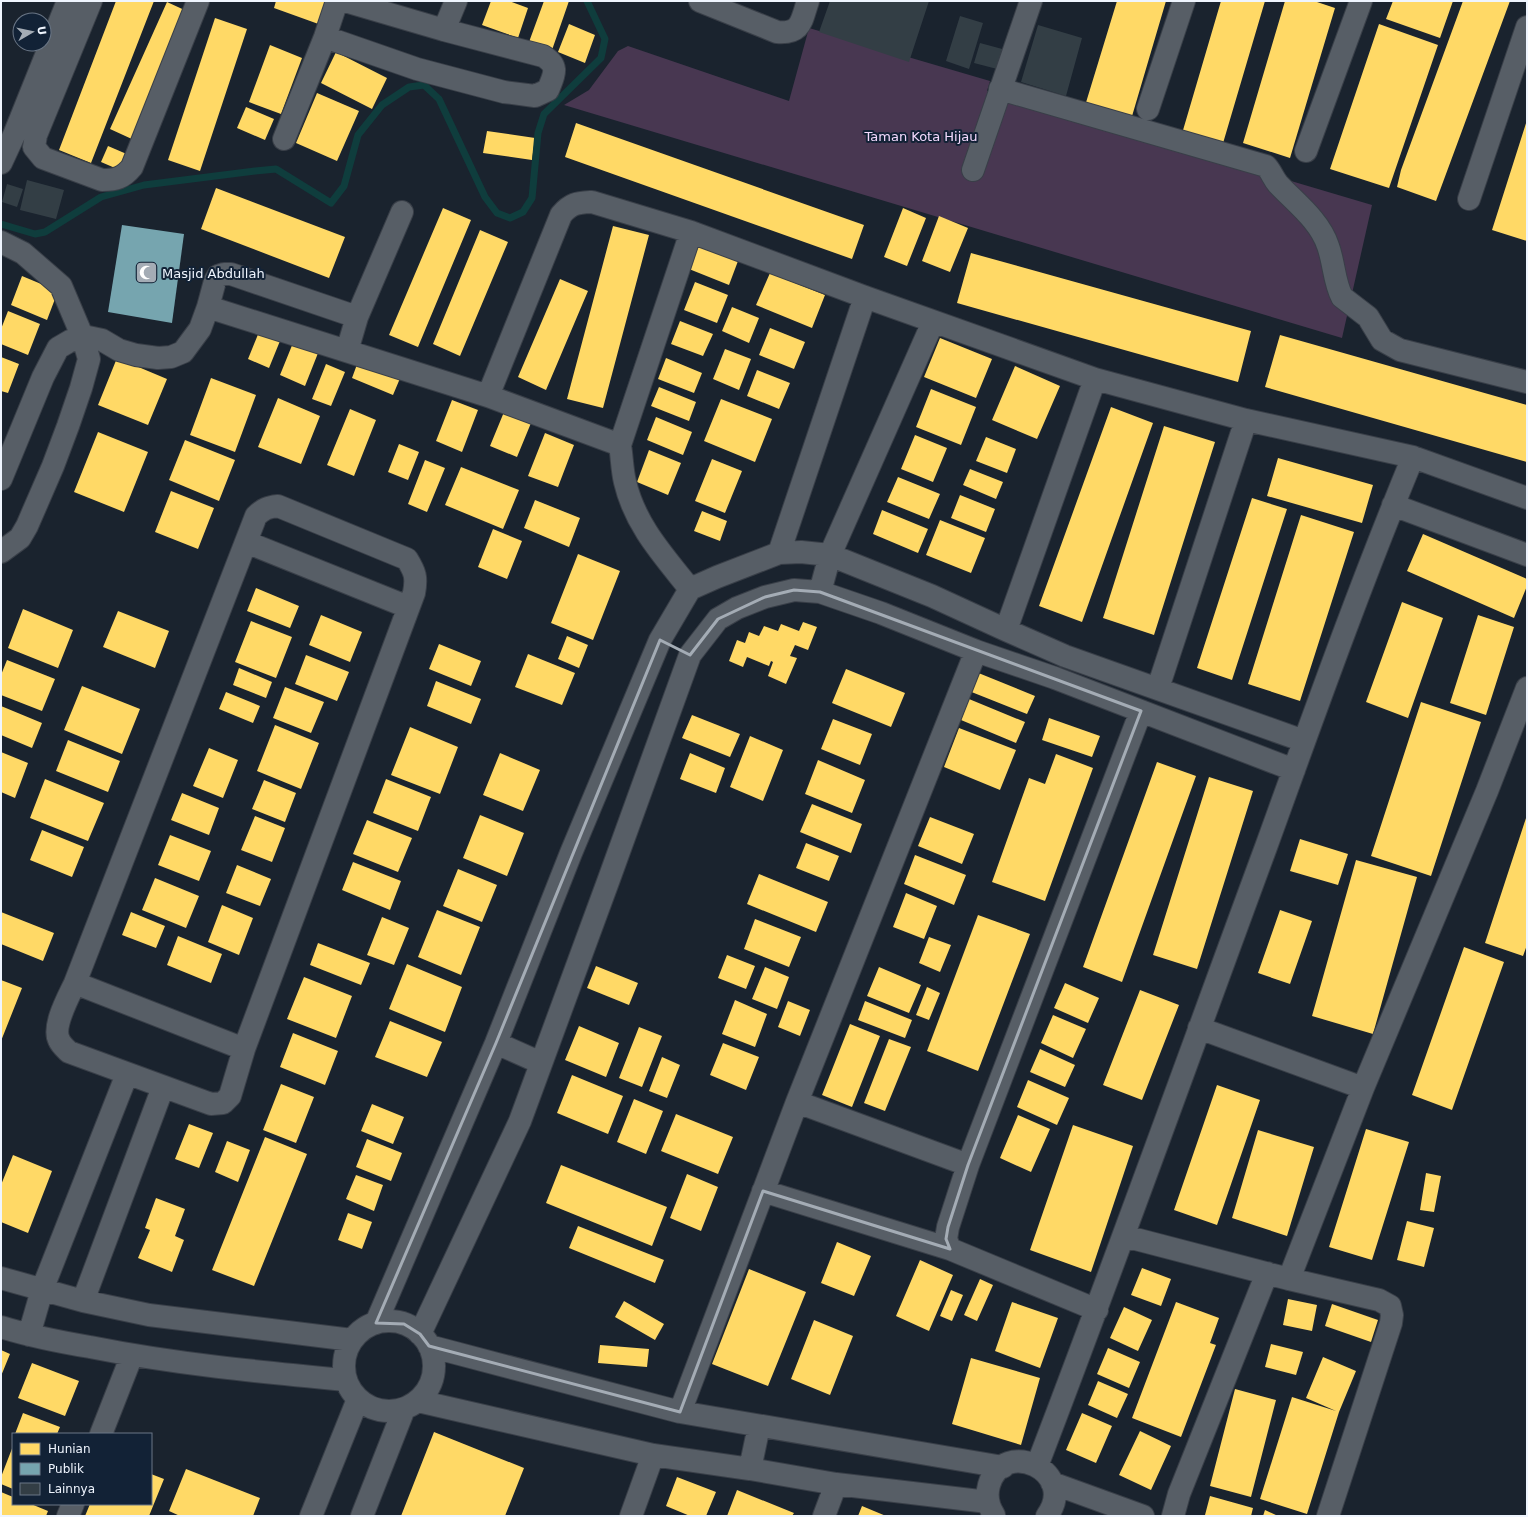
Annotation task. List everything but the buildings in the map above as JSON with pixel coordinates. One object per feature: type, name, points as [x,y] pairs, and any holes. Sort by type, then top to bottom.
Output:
[{"type":"street","points":[[1,163],[68,1]]},
{"type":"street","points":[[91,1],[36,135],[34,147],[43,158],[102,180],[112,180],[121,178],[127,174],[132,167],[198,1]]},
{"type":"street","points":[[284,139],[325,37],[337,1]]},
{"type":"street","points":[[325,37],[417,69],[504,92],[535,96],[548,90],[555,70],[553,64],[543,56],[444,30],[345,1]]},
{"type":"street","points":[[444,30],[456,1]]},
{"type":"street","points":[[700,1],[777,32],[786,33],[794,31],[800,26],[808,1]]},
{"type":"street","points":[[973,170],[1031,1]]},
{"type":"street","points":[[1148,109],[1184,1]]},
{"type":"street","points":[[1306,151],[1361,1]]},
{"type":"street","points":[[1469,199],[1527,27]]},
{"type":"street","points":[[999,93],[1266,166],[1279,184],[1324,233],[1334,262],[1339,292],[1342,297],[1368,317],[1382,340],[1400,350],[1527,382]]},
{"type":"street","points":[[488,396],[561,216],[568,207],[579,203],[592,202],[691,232],[865,298],[1095,379],[1246,420],[1413,457],[1527,498]]},
{"type":"street","points":[[347,351],[357,317],[402,212]]},
{"type":"street","points":[[690,590],[646,532],[634,509],[625,482],[620,445],[691,232]]},
{"type":"street","points":[[1,242],[23,253],[61,286],[83,338],[89,359],[79,394],[53,466],[27,526],[20,538],[1,552]]},
{"type":"street","points":[[1,479],[43,377],[58,348],[70,341],[88,337],[102,340],[119,350],[136,355],[158,358],[171,357],[183,352],[200,329],[215,281],[218,276],[224,274],[230,274],[357,317]]},
{"type":"street","points":[[779,552],[865,298]]},
{"type":"street","points":[[208,307],[488,396],[620,445]]},
{"type":"street","points":[[820,592],[830,555],[933,322]]},
{"type":"street","points":[[1006,630],[1095,379]]},
{"type":"street","points":[[1158,688],[1246,420]]},
{"type":"street","points":[[1038,1466],[1097,1310],[1304,741],[1393,505],[1413,457]]},
{"type":"street","points":[[1393,505],[1527,555]]},
{"type":"street","points":[[278,506],[406,559],[414,570],[416,581],[414,593],[244,1049],[230,1096],[223,1103],[211,1104],[162,1088],[69,1052],[58,1039],[57,1029],[59,1020],[75,983],[246,542],[256,516],[262,510],[278,506]]},
{"type":"street","points":[[246,542],[408,607]]},
{"type":"street","points":[[376,1323],[496,1043],[571,853],[660,640],[690,590],[717,577],[779,552],[801,552],[830,555],[932,596],[1065,656],[1304,741]]},
{"type":"street","points":[[424,1340],[520,1121],[690,655],[718,619],[737,608],[765,597],[794,590],[820,592],[882,613],[976,651],[1141,710],[1294,770]]},
{"type":"street","points":[[660,640],[690,655]]},
{"type":"street","points":[[680,1412],[797,1102],[976,651]]},
{"type":"street","points":[[1055,678],[1065,656]]},
{"type":"street","points":[[1289,1279],[1363,1088],[1487,791],[1527,688]]},
{"type":"street","points":[[950,1249],[946,1239],[948,1227],[968,1165],[1141,710]]},
{"type":"street","points":[[75,983],[244,1049]]},
{"type":"street","points":[[1199,1028],[1363,1088]]},
{"type":"street","points":[[496,1043],[541,1063]]},
{"type":"street","points":[[29,1336],[42,1290],[127,1074]]},
{"type":"street","points":[[83,1301],[162,1088]]},
{"type":"street","points":[[797,1102],[968,1165]]},
{"type":"street","points":[[763,1191],[950,1249],[1097,1310]]},
{"type":"street","points":[[1124,1236],[1387,1303],[1391,1311],[1391,1323],[1328,1516]]},
{"type":"street","points":[[1173,1516],[1179,1494],[1267,1273]]},
{"type":"street","points":[[1,1278],[83,1301],[150,1315],[352,1340]]},
{"type":"street","points":[[362,1516],[411,1405],[424,1394],[432,1379],[434,1363],[424,1340],[412,1328],[394,1322],[376,1323],[360,1332],[352,1340],[344,1362],[346,1380],[351,1390],[358,1399],[367,1406],[376,1410],[387,1411],[411,1405],[653,1455],[750,1469],[992,1509],[988,1491],[991,1480],[1003,1467],[1014,1462],[1020,1462],[1038,1466],[1046,1473],[1052,1483],[1054,1498],[1052,1508],[1047,1516]]},
{"type":"street","points":[[1,1327],[29,1336],[132,1356],[213,1367],[346,1380]]},
{"type":"street","points":[[424,1340],[680,1412],[1003,1467]]},
{"type":"street","points":[[101,1433],[132,1356]]},
{"type":"street","points":[[311,1516],[358,1399]]},
{"type":"street","points":[[750,1469],[759,1426]]},
{"type":"street","points":[[631,1516],[653,1455]]},
{"type":"street","points":[[1052,1483],[1143,1516]]},
{"type":"street","points":[[824,1516],[836,1484]]},
{"type":"street","points":[[68,1516],[73,1505]]},
{"type":"highlighted area","points":[[794,590],[820,592],[1141,711],[968,1165],[948,1227],[946,1239],[950,1249],[763,1191],[680,1412],[429,1346],[420,1334],[404,1324],[376,1323],[496,1043],[660,640],[690,655],[718,619],[765,597]]},
{"type":"green space","name":"Taman Kota Hijau","points":[[809,28],[990,81],[987,91],[1372,205],[1342,338],[564,105],[589,90],[618,51],[628,46],[789,101]]},
{"type":"waterway","points":[[1,224],[35,234],[45,232],[101,197],[144,185],[276,169],[331,203],[344,186],[358,135],[382,105],[409,87],[424,85],[439,99],[485,197],[497,213],[510,218],[523,212],[532,198],[538,133],[544,114],[601,58],[605,39],[587,1]]},
{"type":"place","name":"Masjid Abdullah","points":[[146,273]]}]
